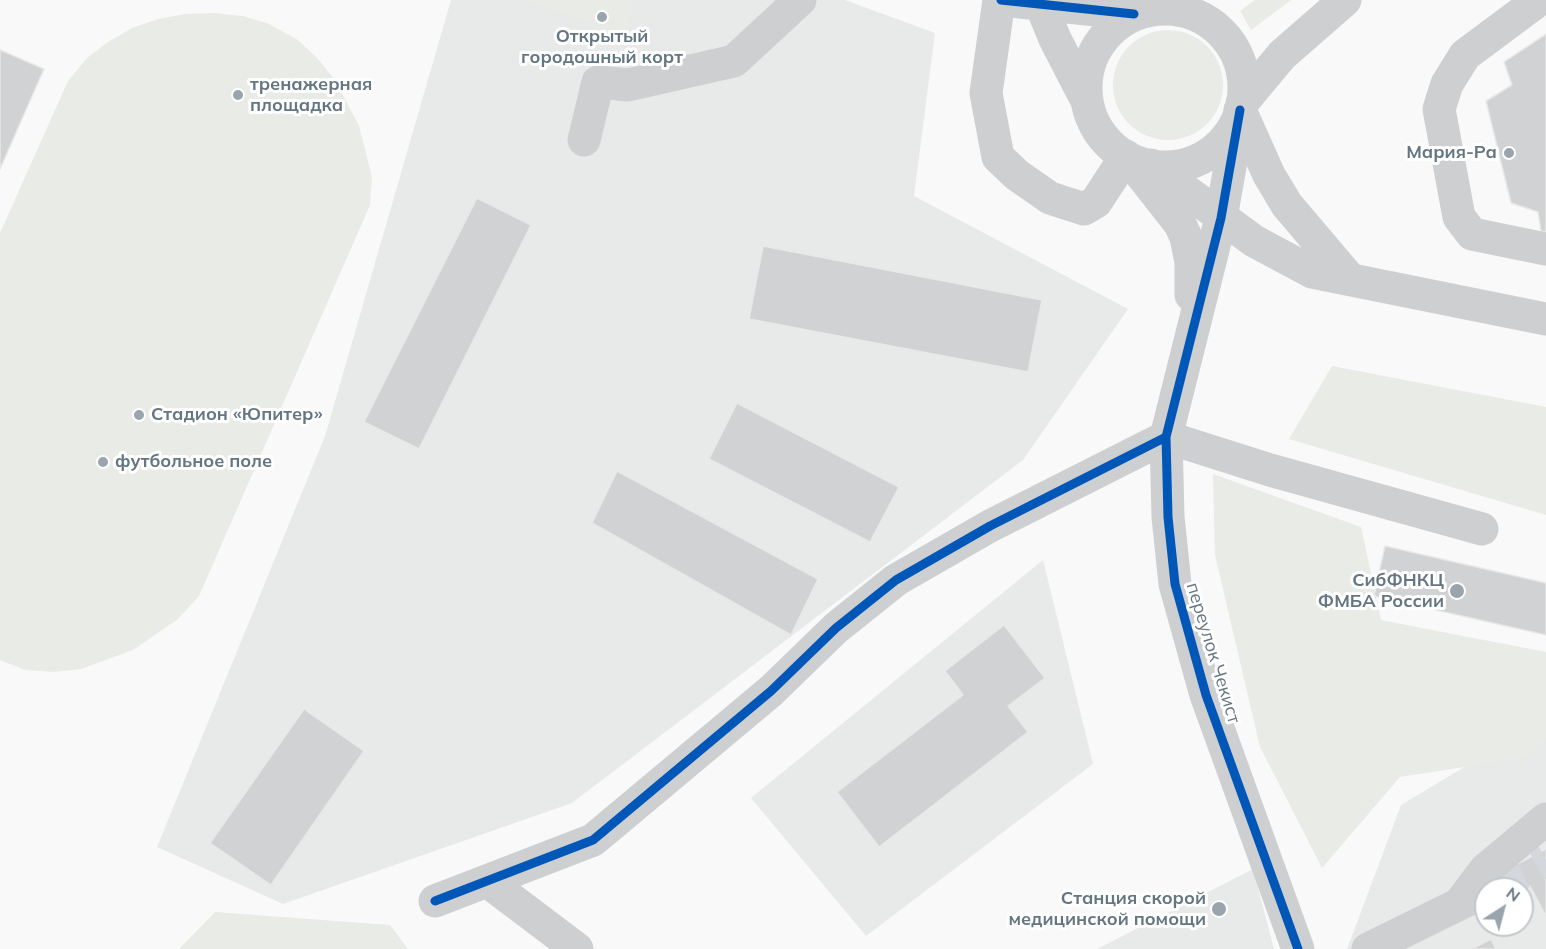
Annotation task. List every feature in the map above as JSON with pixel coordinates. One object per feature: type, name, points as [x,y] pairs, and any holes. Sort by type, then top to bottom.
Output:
[{"type":"street","points":[[584,140],[598,82],[628,86],[734,61],[800,0]]},
{"type":"street","points":[[1138,160],[1096,202],[1084,209],[1050,198],[1017,175],[998,157],[986,93],[1000,0],[1155,7],[1198,16],[1220,31],[1240,64],[1244,83],[1241,106],[1269,175],[1287,205],[1349,278]]},
{"type":"street","points":[[1138,160],[1174,166],[1206,155],[1224,140],[1241,106],[1293,44],[1345,0]]},
{"type":"street","points":[[1539,0],[1465,55],[1446,84],[1439,109],[1459,217],[1472,234],[1546,249]]},
{"type":"street","points":[[1039,2],[1054,39],[1088,102],[1101,133],[1254,241],[1290,261],[1328,276],[1349,278],[1546,319]]},
{"type":"street","points":[[1088,102],[1087,73],[1098,46],[1118,25],[1155,7]]},
{"type":"street","name":"переулок Чекист","points":[[1241,106],[1221,218],[1166,437],[1168,517],[1175,584],[1185,627],[1206,695],[1298,949]]},
{"type":"street","name":"переулок Чекист","points":[[1138,160],[1186,237],[1191,262],[1193,328]]},
{"type":"street","points":[[435,901],[593,840],[771,691],[836,628],[896,580],[990,526],[1166,437],[1270,470],[1482,529]]},
{"type":"street","points":[[1484,877],[1485,870],[1546,819]]},
{"type":"street","points":[[487,881],[577,949]]},
{"type":"street","points":[[1388,945],[1474,897]]},
{"type":"shaded area","points":[[451,0],[845,0],[935,33],[914,196],[1128,309],[1023,460],[572,803],[283,904],[157,847],[325,436]]},
{"type":"shaded area","name":"Открытый городошный корт","points":[[521,0],[635,0],[625,33]]},
{"type":"shaded area","points":[[1255,0],[1291,0],[1251,30],[1240,11]]},
{"type":"shaded area","name":"Стадион «Юпитер»","points":[[215,13],[243,16],[269,24],[298,40],[319,60],[335,80],[359,126],[372,177],[370,205],[199,596],[178,619],[133,650],[81,669],[54,672],[25,670],[0,660],[0,233],[68,81],[87,58],[132,28],[158,19],[186,14]]},
{"type":"shaded area","points":[[1168,30],[1189,34],[1207,46],[1219,64],[1223,85],[1219,106],[1207,124],[1189,136],[1168,140],[1147,136],[1129,124],[1117,106],[1113,85],[1117,64],[1129,46],[1147,34]]},
{"type":"shaded area","points":[[1332,366],[1546,407],[1546,515],[1289,439]]},
{"type":"shaded area","points":[[1213,474],[1361,527],[1381,620],[1546,652],[1546,738],[1528,757],[1400,777],[1322,868],[1260,747],[1215,555]]},
{"type":"shaded area","points":[[1043,560],[1093,764],[866,936],[751,798]]},
{"type":"shaded area","points":[[1546,718],[1546,949],[1347,949],[1401,805]]},
{"type":"shaded area","name":"Станция скорой медицинской помощи","points":[[1253,869],[1274,949],[1097,949]]},
{"type":"shaded area","points":[[215,912],[390,925],[408,949],[179,949]]},
{"type":"building","points":[[1546,34],[1546,232],[1541,231],[1538,212],[1511,203],[1486,101],[1512,85],[1504,62]]},
{"type":"building","points":[[0,50],[44,69],[0,169]]},
{"type":"building","points":[[477,198],[531,225],[419,449],[364,422]]},
{"type":"building","points":[[763,246],[1042,300],[1028,372],[749,319]]},
{"type":"building","points":[[737,403],[899,487],[870,542],[709,459]]},
{"type":"building","points":[[617,471],[818,579],[791,635],[592,523]]},
{"type":"building","points":[[1385,546],[1546,583],[1546,635],[1374,596]]},
{"type":"building","points":[[1004,625],[1045,678],[1008,706],[1028,732],[879,847],[837,792],[963,695],[945,671]]},
{"type":"building","points":[[304,709],[364,751],[271,885],[210,843]]},
{"type":"building","points":[[1546,849],[1546,916],[1534,894],[1534,877],[1493,877]]},
{"type":"building","points":[[1491,939],[1496,949],[1472,949]]},
{"type":"tunnel","points":[[1514,877],[1546,860]]},
{"type":"cycle path","points":[[1001,0],[1134,14]]},
{"type":"cycle path","points":[[1240,110],[1221,218],[1166,437],[1168,517],[1175,584],[1206,695],[1298,949]]},
{"type":"cycle path","points":[[435,901],[593,840],[771,691],[836,628],[896,580],[990,526],[1166,437]]},
{"type":"place","name":"Открытый городошный корт","points":[[602,17]]},
{"type":"place","name":"тренажерная площадка","points":[[238,95]]},
{"type":"place","name":"Мария-Ра","points":[[1509,153]]},
{"type":"place","name":"Стадион «Юпитер»","points":[[139,415]]},
{"type":"place","name":"футбольное поле","points":[[103,462]]},
{"type":"place","name":"СибФНКЦ ФМБА России","points":[[1457,591]]},
{"type":"place","name":"Станция скорой медицинской помощи","points":[[1219,909]]}]
